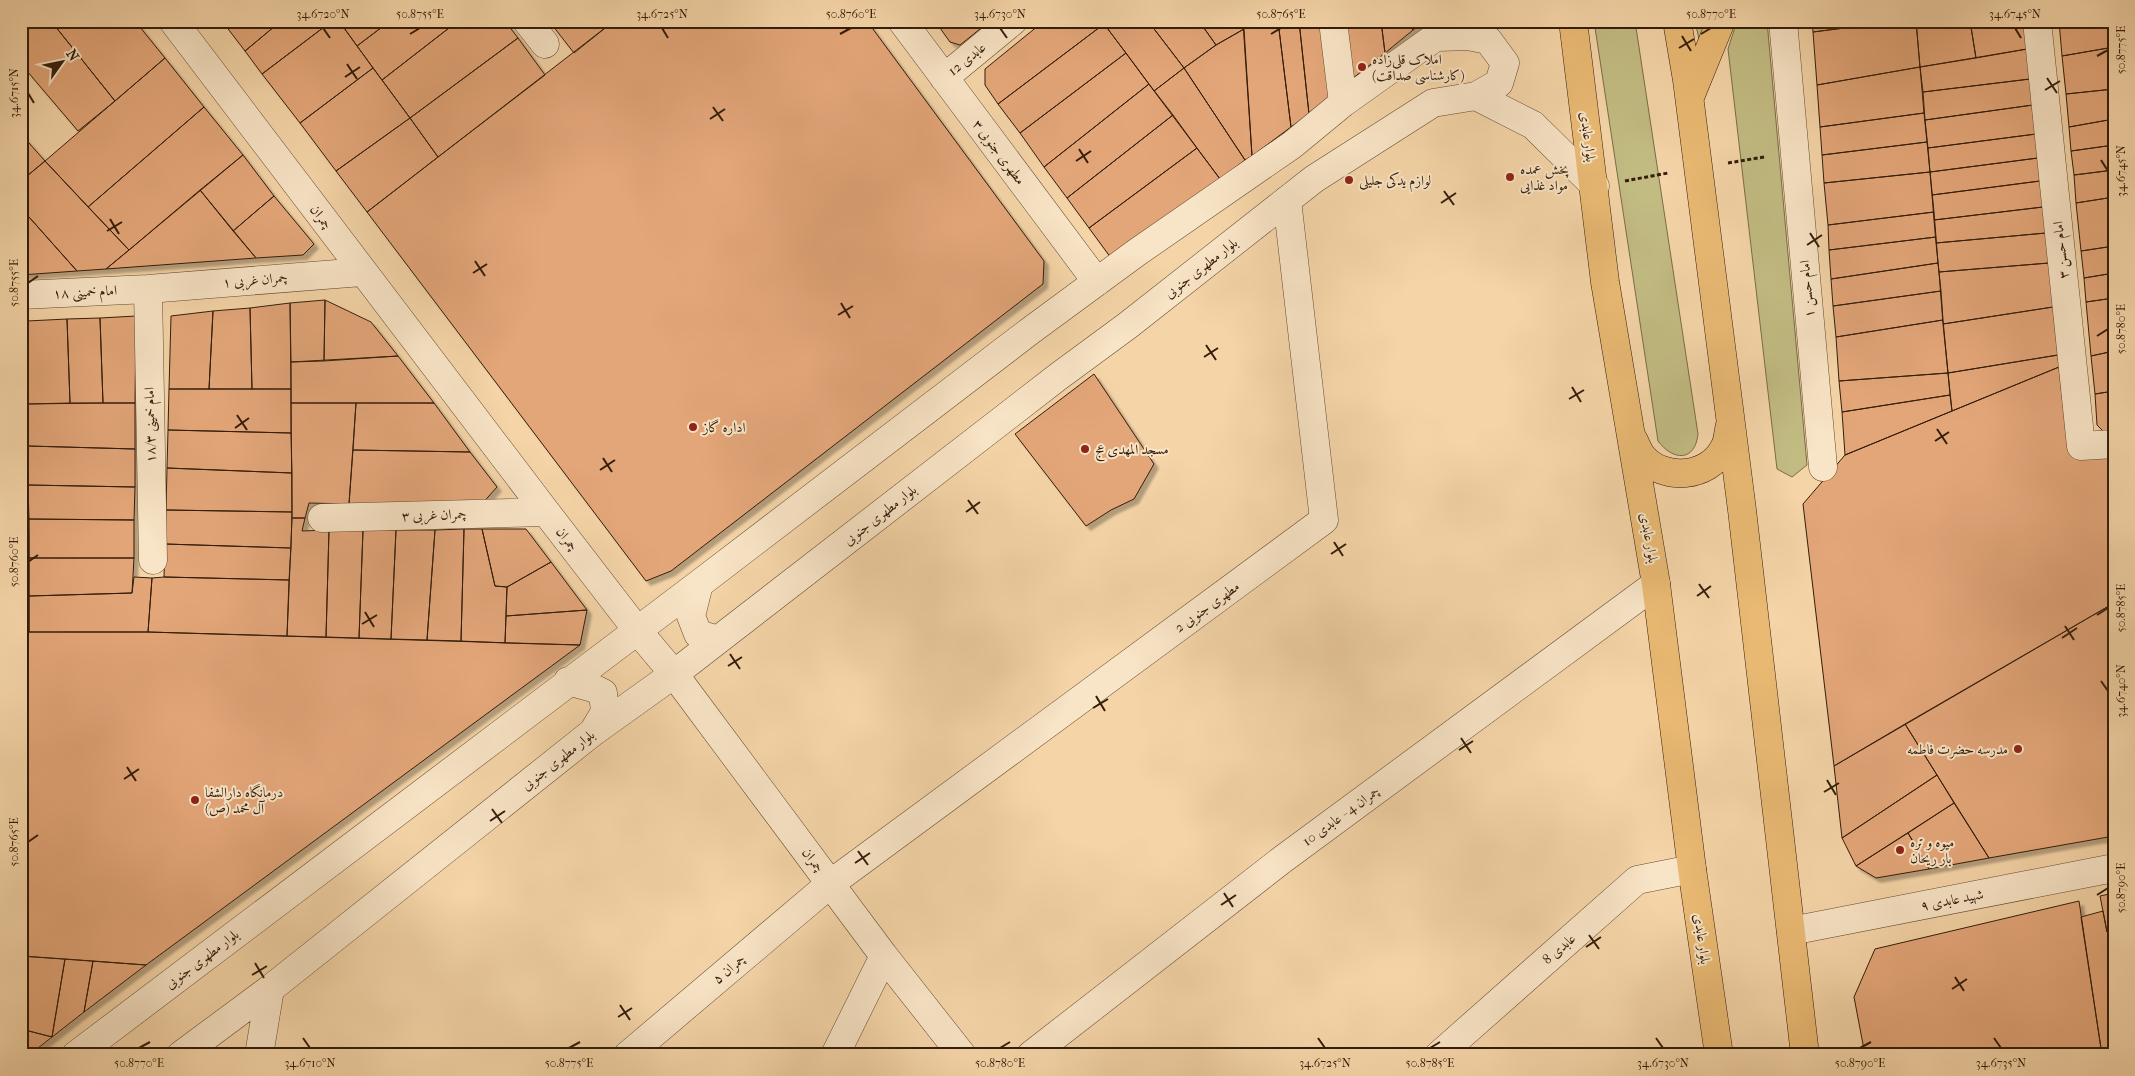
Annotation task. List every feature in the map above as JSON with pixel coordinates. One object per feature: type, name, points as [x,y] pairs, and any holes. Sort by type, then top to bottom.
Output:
[{"type":"main road","name":"بلوار عابدی","points":[[1574,21],[1605,282],[1656,584],[1692,869],[1719,1055]]},
{"type":"main road","points":[[1677,21],[1689,99],[1742,510],[1805,1055]]},
{"type":"main road","points":[[1689,99],[1721,21]]},
{"type":"main road","points":[[1631,435],[1642,457],[1662,471],[1686,474],[1708,466],[1714,460],[1724,448],[1730,425]]},
{"type":"street","name":"چمران","points":[[173,21],[546,512],[637,630],[674,674],[884,956],[962,1055]]},
{"type":"street","points":[[527,21],[545,44]]},
{"type":"street","name":"مطهری جنوبی ۳","points":[[902,21],[1097,282]]},
{"type":"street","name":"عابدی 12","points":[[944,78],[1013,21]]},
{"type":"street","points":[[1333,21],[1343,103]]},
{"type":"street","name":"امام حسن ۱","points":[[1783,21],[1823,466]]},
{"type":"street","name":"امام حسن ۳","points":[[2037,21],[2081,446],[2114,444]]},
{"type":"street","points":[[1448,29],[1488,40],[1505,63],[1498,83],[1476,96]]},
{"type":"street","name":"بلوار مطهری جنوبی","points":[[76,1055],[1136,252],[1292,145],[1343,103],[1448,29]]},
{"type":"street","points":[[1476,96],[1533,126],[1595,186]]},
{"type":"street","name":"بلوار مطهری جنوبی","points":[[181,1055],[270,989],[593,732],[674,674],[1314,178],[1433,104],[1476,96]]},
{"type":"street","name":"مطهری جنوبی 2","points":[[830,884],[1324,520],[1287,200]]},
{"type":"street","name":"چمران غربی ۱","points":[[148,290],[362,272]]},
{"type":"street","name":"امام خمینی ۱۸","points":[[21,295],[148,290]]},
{"type":"street","name":"امام خمینی ۱۸/۳","points":[[148,290],[153,560]]},
{"type":"street","name":"چمران غربی ۳","points":[[322,518],[546,512]]},
{"type":"street","points":[[699,584],[691,616],[698,634],[718,640]]},
{"type":"street","name":"چمران 4 - عابدی 10","points":[[1030,1055],[1283,859],[1656,584]]},
{"type":"street","points":[[568,682],[593,688],[603,693],[605,712],[593,732]]},
{"type":"street","name":"شهید عابدی ۹","points":[[1791,931],[2114,868]]},
{"type":"street","name":"عابدی 8","points":[[1439,1055],[1637,880],[1692,869]]},
{"type":"street","name":"چمران ۵","points":[[628,1055],[830,884]]},
{"type":"street","points":[[835,1055],[884,956]]},
{"type":"street","points":[[259,1055],[270,989]]},
{"type":"shaded area","points":[[1594,21],[1635,21],[1698,434],[1693,450],[1682,456],[1670,452],[1658,441]]},
{"type":"shaded area","points":[[1695,21],[1708,21],[1700,44]]},
{"type":"shaded area","points":[[1737,21],[1767,21],[1807,465],[1792,477],[1777,469],[1728,49]]},
{"type":"building","points":[[21,21],[51,21],[115,101],[78,131],[21,64]]},
{"type":"building","points":[[51,21],[135,21],[165,58],[115,101]]},
{"type":"building","points":[[222,21],[281,21],[245,51]]},
{"type":"building","points":[[281,21],[332,21],[262,74],[245,51]]},
{"type":"building","points":[[332,21],[339,21],[373,68],[300,123],[262,74]]},
{"type":"building","points":[[339,21],[390,21],[357,46]]},
{"type":"building","points":[[390,21],[458,21],[382,80],[357,46]]},
{"type":"building","points":[[458,21],[505,21],[518,38],[410,118],[382,80]]},
{"type":"building","points":[[549,21],[614,21],[574,53]]},
{"type":"building","name":"اداره گاز","points":[[614,21],[867,21],[1044,261],[1043,284],[671,571],[646,581],[367,212]]},
{"type":"building","points":[[935,21],[990,21],[960,45],[950,42]]},
{"type":"building","points":[[1044,21],[1102,21],[1104,24],[998,104],[985,85],[985,69]]},
{"type":"building","points":[[1102,21],[1148,21],[1184,68],[1154,91]]},
{"type":"building","points":[[1148,21],[1199,21],[1216,45],[1184,68]]},
{"type":"building","points":[[1199,21],[1243,21],[1244,29],[1216,45]]},
{"type":"building","points":[[1278,21],[1291,127],[1252,156],[1243,23]]},
{"type":"building","points":[[1278,21],[1299,21],[1309,114],[1291,127]]},
{"type":"building","points":[[1299,21],[1325,21],[1334,96],[1309,114]]},
{"type":"building","points":[[1341,21],[1381,21],[1385,53],[1348,82]]},
{"type":"building","points":[[1381,21],[1412,21],[1413,30],[1385,53]]},
{"type":"building","points":[[1412,21],[1424,21],[1413,30]]},
{"type":"building","points":[[1812,21],[1882,21],[1883,23],[1813,32]]},
{"type":"building","points":[[1900,21],[1916,21],[1920,67],[1817,85],[1813,32]]},
{"type":"building","points":[[1916,21],[1970,21],[1976,58],[1920,67]]},
{"type":"building","points":[[1970,21],[2024,21],[2027,49],[1976,58]]},
{"type":"building","points":[[2059,21],[2114,21],[2114,47],[2062,56]]},
{"type":"building","points":[[1104,24],[1126,53],[1020,133],[998,104]]},
{"type":"building","points":[[1244,29],[1252,156],[1245,160],[1184,68],[1216,45]]},
{"type":"building","points":[[518,38],[545,75],[438,157],[410,118]]},
{"type":"building","points":[[2114,47],[2114,89],[2066,94],[2062,56]]},
{"type":"building","points":[[2027,49],[2030,79],[1923,92],[1920,67]]},
{"type":"building","points":[[1126,53],[1149,84],[1044,167],[1020,133]]},
{"type":"building","points":[[165,58],[204,107],[88,207],[45,161]]},
{"type":"building","points":[[1920,67],[1924,113],[1820,127],[1817,85]]},
{"type":"building","points":[[373,68],[410,118],[336,171],[300,123]]},
{"type":"building","points":[[1184,68],[1245,160],[1220,179],[1154,91]]},
{"type":"building","points":[[2030,79],[2033,105],[1925,120],[1923,92]]},
{"type":"building","points":[[1149,84],[1173,115],[1067,198],[1044,167]]},
{"type":"building","points":[[2114,89],[2114,119],[2069,127],[2066,94]]},
{"type":"building","points":[[2033,105],[2036,134],[1928,148],[1925,120]]},
{"type":"building","points":[[204,107],[243,155],[129,250],[88,207]]},
{"type":"building","points":[[1924,113],[1927,142],[1822,155],[1820,127]]},
{"type":"building","points":[[1173,115],[1197,148],[1089,228],[1067,198]]},
{"type":"building","points":[[410,118],[438,157],[367,212],[336,171]]},
{"type":"building","points":[[2114,119],[2114,145],[2071,151],[2069,127]]},
{"type":"building","points":[[21,134],[45,161],[21,181]]},
{"type":"building","points":[[2036,134],[2038,158],[1930,172],[1928,148]]},
{"type":"building","points":[[1927,142],[1930,172],[1824,183],[1822,155]]},
{"type":"building","points":[[2114,145],[2114,170],[2074,175],[2071,151]]},
{"type":"building","points":[[1197,148],[1220,179],[1111,258],[1089,228]]},
{"type":"building","points":[[243,155],[274,196],[233,231],[200,190]]},
{"type":"building","points":[[2038,158],[2040,181],[1932,195],[1930,172]]},
{"type":"building","points":[[45,161],[129,250],[106,269],[77,271],[21,208],[21,181]]},
{"type":"building","points":[[2114,170],[2114,197],[2076,203],[2074,175]]},
{"type":"building","points":[[1930,172],[1934,212],[1828,225],[1824,183]]},
{"type":"building","points":[[2040,181],[2043,207],[1934,220],[1932,195]]},
{"type":"building","points":[[200,190],[256,258],[106,269],[129,250]]},
{"type":"building","points":[[274,196],[314,244],[303,255],[256,258],[233,231]]},
{"type":"building","points":[[2114,197],[2114,246],[2081,251],[2076,203]]},
{"type":"building","points":[[2043,207],[2046,233],[1936,243],[1934,220]]},
{"type":"building","points":[[21,208],[77,271],[21,275]]},
{"type":"building","points":[[1934,212],[1936,237],[1829,250],[1828,225]]},
{"type":"building","points":[[2046,233],[2049,263],[1939,272],[1936,243]]},
{"type":"building","points":[[1936,237],[1938,263],[1831,279],[1829,250]]},
{"type":"building","points":[[2114,246],[2114,273],[2084,278],[2081,251]]},
{"type":"building","points":[[1938,263],[1941,291],[1833,306],[1831,279]]},
{"type":"building","points":[[2049,263],[2053,307],[1943,324],[1939,272]]},
{"type":"building","points":[[2114,273],[2114,298],[2086,302],[2084,278]]},
{"type":"building","points":[[1941,291],[1943,320],[1836,337],[1833,306]]},
{"type":"building","points":[[2114,298],[2114,351],[2091,356],[2086,302]]},
{"type":"building","points":[[325,300],[324,361],[291,362],[290,303]]},
{"type":"building","points":[[325,300],[371,322],[398,356],[324,361]]},
{"type":"building","points":[[290,303],[291,389],[252,389],[250,308]]},
{"type":"building","points":[[2053,307],[2058,355],[1948,373],[1943,324]]},
{"type":"building","points":[[250,308],[252,389],[209,389],[213,311]]},
{"type":"building","points":[[213,311],[209,389],[169,389],[171,316]]},
{"type":"building","points":[[136,316],[135,403],[103,403],[100,318]]},
{"type":"building","points":[[100,318],[103,403],[70,403],[67,319]]},
{"type":"building","points":[[67,319],[70,403],[27,404],[27,321]]},
{"type":"building","points":[[1943,320],[1948,373],[1839,381],[1836,337]]},
{"type":"building","points":[[21,321],[27,321],[28,364],[21,364]]},
{"type":"building","points":[[2114,351],[2114,391],[2095,394],[2091,356]]},
{"type":"building","points":[[2058,355],[2059,367],[1952,411],[1948,373]]},
{"type":"building","points":[[398,356],[434,403],[291,403],[291,362]]},
{"type":"building","points":[[21,364],[28,364],[28,389],[21,389]]},
{"type":"building","points":[[2059,367],[2068,451],[2076,459],[2114,456],[2114,603],[1834,766],[1803,504],[1845,455]]},
{"type":"building","points":[[1948,373],[1950,395],[1842,412],[1839,381]]},
{"type":"building","name":"مسجد المهدی عج","points":[[1094,374],[1154,464],[1134,499],[1111,510],[1086,526],[1015,434]]},
{"type":"building","points":[[21,389],[28,389],[28,420],[21,420]]},
{"type":"building","points":[[169,389],[291,389],[291,433],[168,430]]},
{"type":"building","points":[[2114,391],[2114,435],[2108,436],[2097,425],[2095,394]]},
{"type":"building","points":[[1950,395],[1952,411],[1845,455],[1842,412]]},
{"type":"building","points":[[135,403],[135,449],[28,446],[27,404]]},
{"type":"building","points":[[291,403],[356,403],[349,504],[309,503],[305,518],[292,518]]},
{"type":"building","points":[[356,403],[434,403],[470,452],[353,450]]},
{"type":"building","points":[[21,420],[28,420],[28,458],[21,458]]},
{"type":"building","points":[[168,430],[291,433],[292,473],[167,468]]},
{"type":"building","points":[[28,446],[135,449],[135,487],[28,485]]},
{"type":"building","points":[[353,450],[470,452],[497,487],[480,506],[349,504]]},
{"type":"building","points":[[21,458],[28,458],[28,492],[21,492]]},
{"type":"building","points":[[167,468],[292,473],[292,512],[166,510]]},
{"type":"building","points":[[28,485],[135,487],[134,520],[29,519]]},
{"type":"building","points":[[21,492],[28,492],[29,537],[21,536]]},
{"type":"building","points":[[166,510],[292,512],[291,548],[165,544]]},
{"type":"building","points":[[292,518],[305,518],[302,531],[329,530],[326,637],[287,636]]},
{"type":"building","points":[[29,519],[134,520],[134,558],[29,558]]},
{"type":"building","points":[[464,529],[461,641],[427,640],[435,530]]},
{"type":"building","points":[[464,529],[482,529],[495,586],[507,587],[505,643],[461,641]]},
{"type":"building","points":[[482,529],[526,529],[551,562],[507,587],[495,586]]},
{"type":"building","points":[[329,530],[363,530],[359,638],[326,637]]},
{"type":"building","points":[[363,530],[396,530],[391,639],[359,638]]},
{"type":"building","points":[[396,530],[435,530],[427,640],[391,639]]},
{"type":"building","points":[[21,536],[29,537],[29,565],[21,564]]},
{"type":"building","points":[[165,544],[291,548],[289,580],[164,577]]},
{"type":"building","points":[[29,558],[134,558],[132,593],[29,596]]},
{"type":"building","points":[[551,562],[587,610],[506,616],[507,587]]},
{"type":"building","points":[[21,564],[29,565],[29,596],[21,596]]},
{"type":"building","points":[[134,577],[152,578],[148,632],[29,632],[29,596],[132,593]]},
{"type":"building","points":[[152,578],[289,580],[287,636],[148,632]]},
{"type":"building","points":[[21,596],[29,596],[29,632],[21,632]]},
{"type":"building","name":"مدرسه حضرت فاطمه","points":[[2114,603],[2114,836],[1989,858],[1905,724]]},
{"type":"building","points":[[587,610],[580,645],[505,643],[506,616]]},
{"type":"building","name":"درمانگاه دارالشفا آل محمد (ص)","points":[[21,632],[148,632],[580,645],[146,965],[21,956]]},
{"type":"building","points":[[1905,724],[1937,775],[1842,838],[1834,766]]},
{"type":"building","points":[[1937,775],[1954,803],[1856,866],[1842,838]]},
{"type":"building","points":[[1954,803],[1989,858],[1929,869],[1908,833]]},
{"type":"building","name":"میوه و تره بار ریحان","points":[[1908,833],[1929,869],[1876,878],[1856,866]]},
{"type":"building","points":[[2114,893],[2114,931],[2107,932],[2100,896]]},
{"type":"building","points":[[2079,901],[2102,1055],[1865,1055],[1854,997],[1875,949]]},
{"type":"building","points":[[2103,911],[2107,932],[2114,931],[2114,1055],[2102,1055],[2081,917]]},
{"type":"building","points":[[21,956],[65,959],[52,1037],[21,1029]]},
{"type":"building","points":[[65,959],[93,961],[84,1012],[52,1037]]},
{"type":"building","points":[[93,961],[146,965],[84,1012]]},
{"type":"building","points":[[21,1029],[52,1037],[29,1055],[21,1055]]},
{"type":"place","name":"املاک قلی‌زاده (کارشناسی صداقت)","points":[[1362,67]]},
{"type":"place","name":"پخش عمده مواد غذایی","points":[[1510,177]]},
{"type":"place","name":"لوازم یدکی جلیلی","points":[[1349,180]]},
{"type":"place","name":"اداره گاز","points":[[693,427]]},
{"type":"place","name":"مسجد المهدی عج","points":[[1085,449]]},
{"type":"place","name":"مدرسه حضرت فاطمه","points":[[2018,749]]},
{"type":"place","name":"درمانگاه دارالشفا آل محمد (ص)","points":[[195,800]]},
{"type":"place","name":"میوه و تره بار ریحان","points":[[1900,850]]}]
